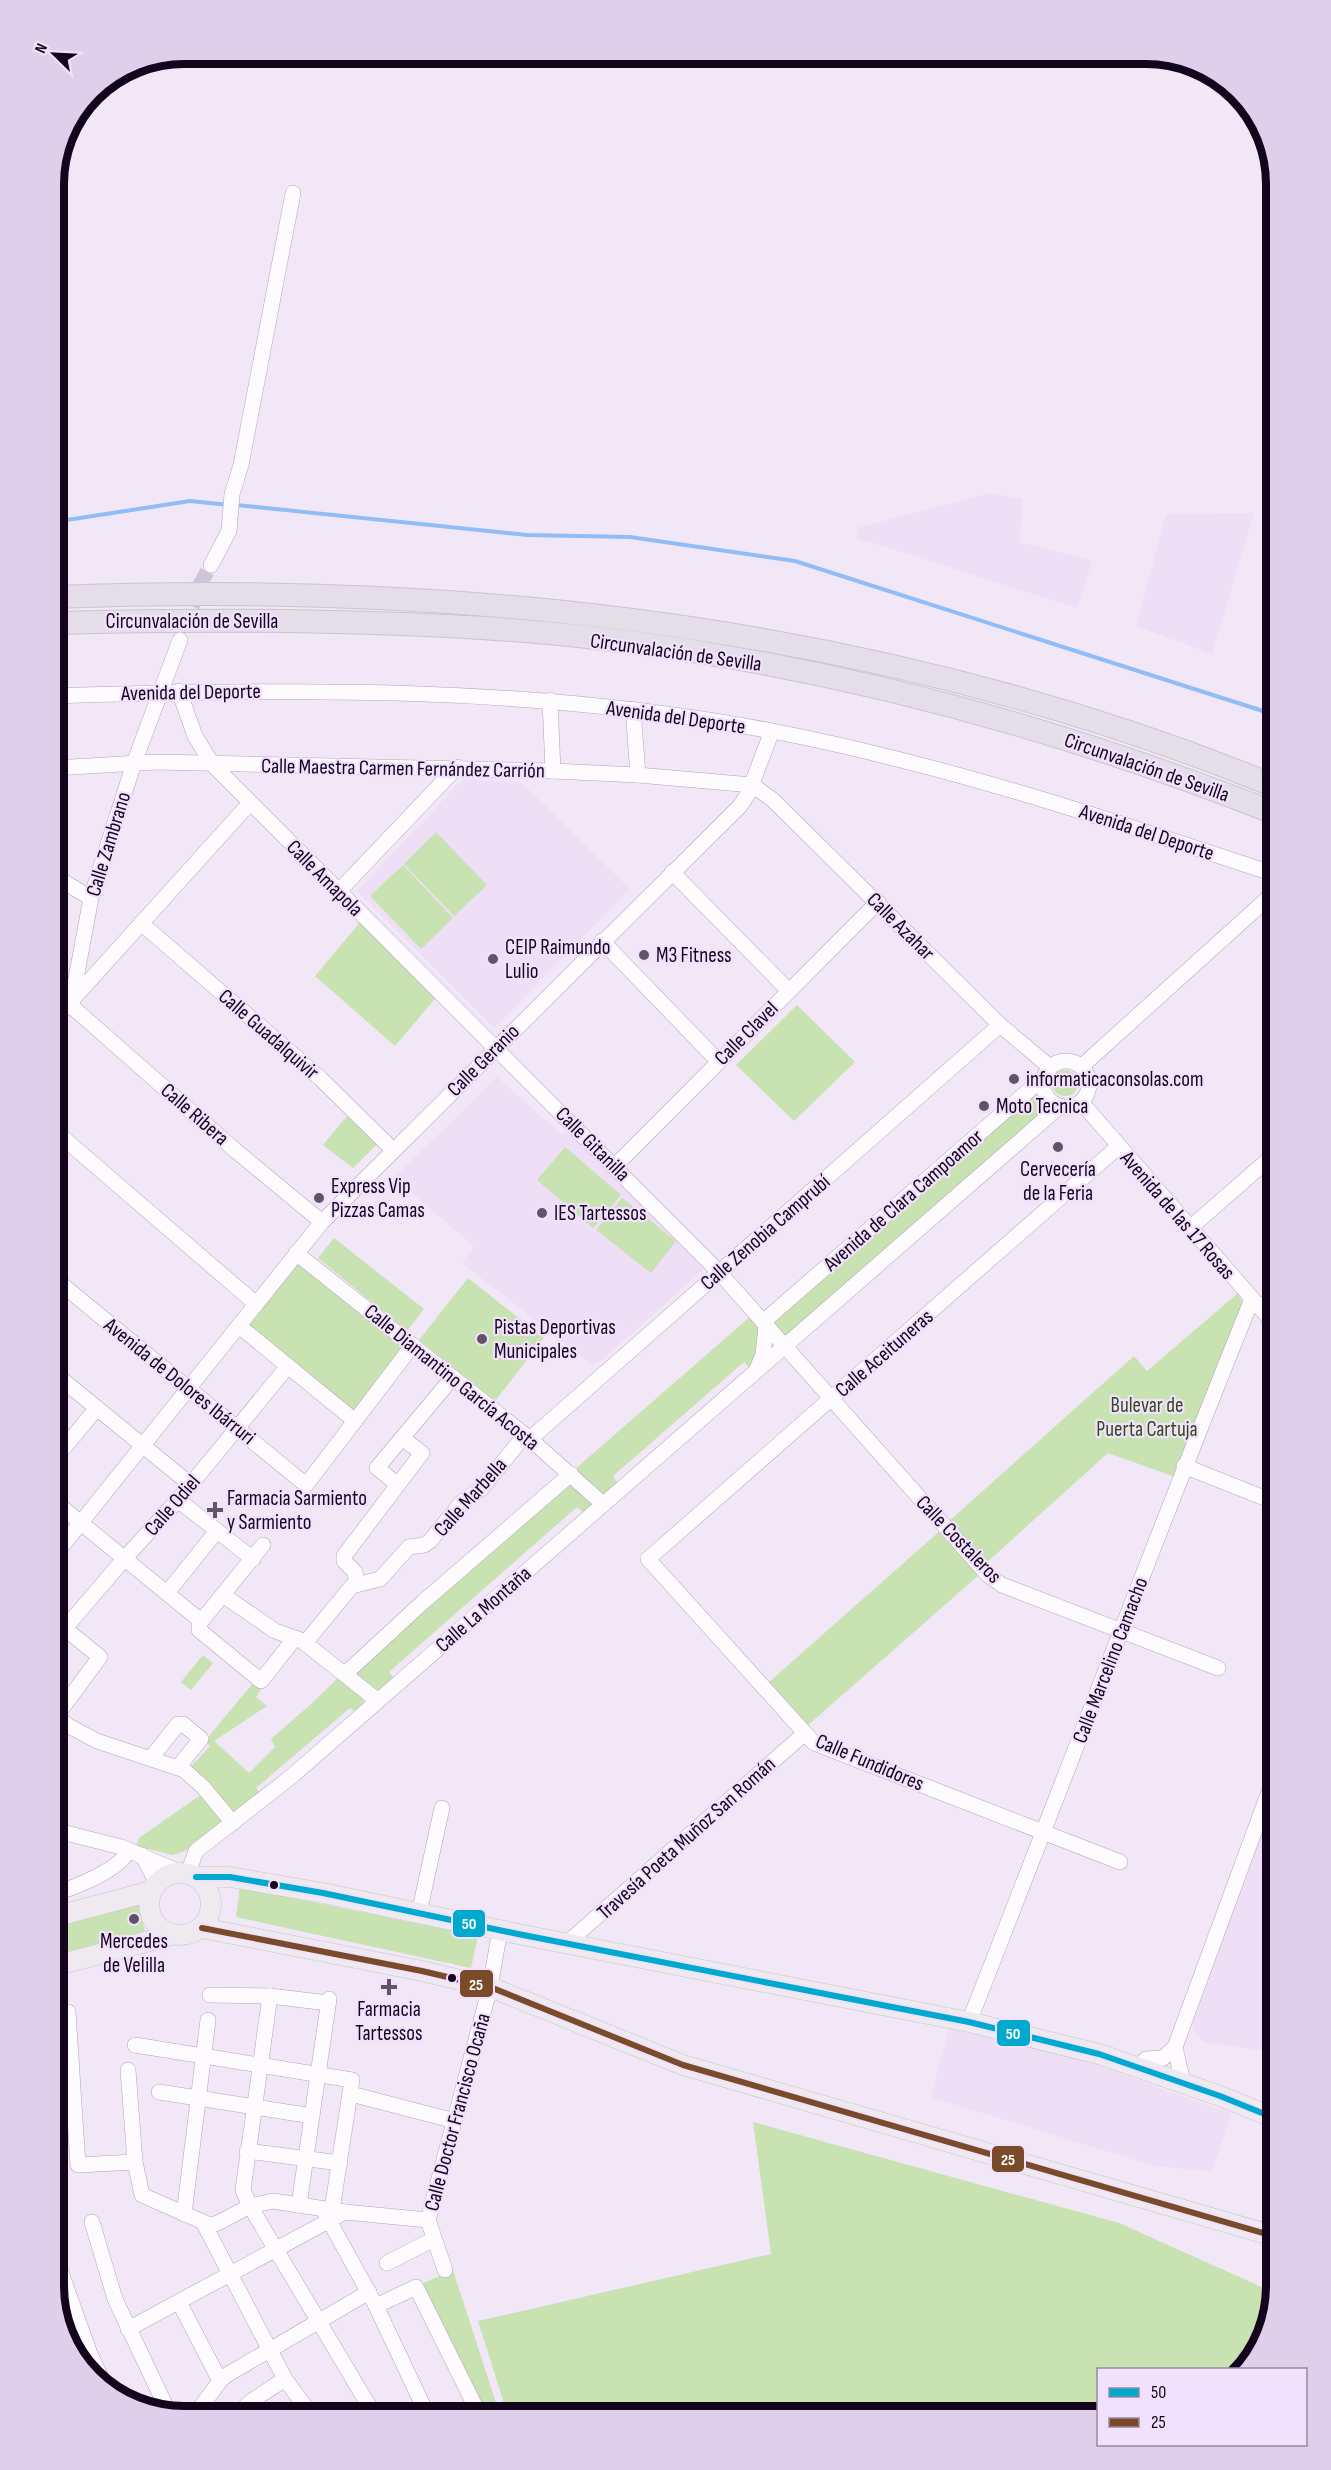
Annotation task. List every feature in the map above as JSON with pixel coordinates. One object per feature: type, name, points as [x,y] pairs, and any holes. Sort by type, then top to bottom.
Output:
[{"type":"highway","name":"Circunvalación de Sevilla","points":[[65,597],[251,594],[404,599],[535,608],[732,633],[871,660],[1031,700],[1156,741],[1266,783]]},
{"type":"highway","name":"Circunvalación de Sevilla","points":[[65,623],[217,620],[404,624],[514,630],[686,652],[839,679],[925,698],[1032,727],[1157,768],[1266,810]]},
{"type":"main road","points":[[64,1963],[172,1935],[188,1935],[201,1928],[211,1911],[212,1901],[204,1883],[188,1874]]},
{"type":"main road","points":[[172,1935],[154,1923],[149,1902],[154,1887],[163,1877],[188,1874],[264,1883],[969,2022],[1099,2054],[1183,2083],[1266,2116]]},
{"type":"main road","points":[[64,1914],[154,1887]]},
{"type":"main road","points":[[201,1928],[422,1971],[490,1987],[683,2065],[1266,2234]]},
{"type":"street","points":[[211,565],[229,531],[232,494],[241,465],[293,193]]},
{"type":"street","name":"Calle Zambrano","points":[[70,1002],[91,898],[134,763],[180,640]]},
{"type":"street","name":"Avenida del Deporte","points":[[65,696],[179,691],[370,691],[550,700],[633,709],[772,731],[1016,791],[1266,871]]},
{"type":"street","name":"Calle Amapola","points":[[179,691],[195,736],[212,764],[249,804],[495,1047]]},
{"type":"street","points":[[550,700],[553,771]]},
{"type":"street","points":[[633,709],[638,775]]},
{"type":"street","name":"Calle Geranio","points":[[64,1543],[322,1222],[495,1047],[740,806],[752,785],[772,731]]},
{"type":"street","name":"Calle Maestra Carmen Fernández Carrión","points":[[65,767],[134,763],[457,768],[638,775],[752,785]]},
{"type":"street","points":[[339,891],[457,768]]},
{"type":"street","name":"Calle Azahar","points":[[752,785],[773,800],[878,902],[1046,1073]]},
{"type":"street","points":[[65,1008],[249,804]]},
{"type":"street","points":[[672,872],[789,991]]},
{"type":"street","points":[[65,887],[91,898]]},
{"type":"street","points":[[1082,1066],[1266,901]]},
{"type":"street","name":"Calle Clavel","points":[[615,1166],[878,902]]},
{"type":"street","name":"Calle Guadalquivir","points":[[141,923],[321,1079],[393,1150]]},
{"type":"street","points":[[602,941],[718,1061]]},
{"type":"street","points":[[78,966],[82,974],[95,976]]},
{"type":"street","name":"Calle Ribera","points":[[70,1002],[236,1151],[322,1222]]},
{"type":"street","name":"Calle Zenobia Camprubí","points":[[527,1437],[1000,1025]]},
{"type":"street","name":"Calle Gitanilla","points":[[495,1047],[719,1272],[785,1348]]},
{"type":"street","points":[[1070,1060],[1082,1066],[1087,1072],[1090,1088],[1081,1102],[1068,1107],[1060,1106],[1046,1096],[1044,1091],[1046,1073],[1062,1061],[1070,1060]]},
{"type":"street","name":"Avenida de Clara Campoamor","points":[[764,1324],[1046,1073]]},
{"type":"street","name":"Avenida de las 17 Rosas","points":[[1081,1102],[1266,1315]]},
{"type":"street","name":"Avenida de Clara Campoamor","points":[[785,1348],[1060,1106]]},
{"type":"street","points":[[65,1139],[256,1304]]},
{"type":"street","name":"Calle Aceituneras","points":[[648,1559],[1118,1147]]},
{"type":"street","points":[[1190,1228],[1266,1162]]},
{"type":"street","name":"Calle Diamantino García Acosta","points":[[296,1253],[527,1437],[603,1504]]},
{"type":"street","name":"Avenida de Dolores Ibárruri","points":[[64,1287],[306,1485],[355,1421]]},
{"type":"street","name":"Calle Marcelino Camacho","points":[[969,2022],[1184,1466],[1256,1304],[1266,1299]]},
{"type":"street","points":[[755,1374],[763,1355],[764,1324]]},
{"type":"street","points":[[239,1326],[355,1421],[413,1345]]},
{"type":"street","name":"Calle La Montaña","points":[[188,1874],[196,1851],[292,1776],[785,1348]]},
{"type":"street","name":"Calle Costaleros","points":[[785,1348],[992,1578],[1002,1585],[1218,1668]]},
{"type":"street","name":"Calle Odiel","points":[[64,1628],[178,1500],[288,1366]]},
{"type":"street","points":[[397,1484],[377,1468],[453,1377]]},
{"type":"street","points":[[64,1381],[190,1485]]},
{"type":"street","points":[[64,1447],[97,1408]]},
{"type":"street","name":"Calle Marbella","points":[[201,1621],[198,1627],[201,1633],[261,1681],[349,1589],[357,1584],[380,1579],[405,1550],[430,1541],[462,1502],[481,1489],[527,1437]]},
{"type":"street","points":[[357,1584],[355,1572],[344,1561],[344,1556],[422,1453],[402,1438]]},
{"type":"street","points":[[1184,1466],[1266,1499]]},
{"type":"street","name":"Calle La Montaña","points":[[345,1674],[423,1602],[571,1474]]},
{"type":"street","points":[[178,1500],[252,1559]]},
{"type":"street","points":[[64,1509],[201,1621],[263,1545]]},
{"type":"street","points":[[167,1593],[216,1532]]},
{"type":"street","name":"Calle Fundidores","points":[[648,1559],[814,1743],[1120,1862]]},
{"type":"street","points":[[223,1595],[275,1631],[300,1641],[377,1700]]},
{"type":"street","points":[[64,1628],[100,1657],[64,1703]]},
{"type":"street","points":[[64,1723],[97,1741],[178,1767],[191,1775],[203,1787],[233,1823]]},
{"type":"street","points":[[151,1758],[178,1724],[183,1724],[201,1739],[178,1767]]},
{"type":"street","name":"Travesía Poeta Muñoz San Román","points":[[567,1943],[804,1733]]},
{"type":"street","points":[[1138,2067],[1146,2059],[1163,2058],[1175,2047],[1266,1800]]},
{"type":"street","points":[[419,1913],[442,1808]]},
{"type":"street","points":[[64,1833],[136,1852],[188,1874]]},
{"type":"street","points":[[136,1852],[154,1887]]},
{"type":"street","points":[[64,1890],[115,1866],[136,1852]]},
{"type":"street","name":"Calle Doctor Francisco Ocaña","points":[[445,2270],[428,2220],[490,1987],[500,1930]]},
{"type":"street","points":[[210,1995],[270,1996],[329,2001],[299,2205]]},
{"type":"street","points":[[270,1996],[243,2186],[250,2206],[369,2405]]},
{"type":"street","points":[[184,2214],[208,2020]]},
{"type":"street","points":[[64,2042],[78,2165],[135,2162]]},
{"type":"street","points":[[135,2045],[318,2074],[455,2121]]},
{"type":"street","points":[[1175,2047],[1183,2083]]},
{"type":"street","points":[[128,2070],[135,2162],[142,2195],[204,2224],[215,2225],[250,2206],[273,2201],[332,2213],[428,2220]]},
{"type":"street","points":[[352,2087],[332,2213],[423,2405]]},
{"type":"street","points":[[159,2092],[312,2116]]},
{"type":"street","points":[[247,2151],[340,2163]]},
{"type":"street","points":[[128,2329],[276,2250],[332,2213]]},
{"type":"street","points":[[92,2222],[107,2274],[128,2329],[164,2403]]},
{"type":"street","points":[[204,2224],[285,2379],[304,2405]]},
{"type":"street","points":[[387,2263],[434,2240]]},
{"type":"street","points":[[64,2281],[95,2364]]},
{"type":"street","points":[[202,2405],[220,2381],[319,2322],[372,2299],[416,2287],[473,2405]]},
{"type":"street","points":[[179,2302],[220,2381]]},
{"type":"street","points":[[247,2405],[285,2379]]},
{"type":"shaded area","points":[[990,493],[1022,499],[1020,542],[1092,561],[1077,608],[857,538],[857,528]]},
{"type":"shaded area","points":[[1254,513],[1212,654],[1136,626],[1166,514]]},
{"type":"shaded area","name":"CEIP Raimundo Lulio","points":[[463,779],[521,782],[630,889],[494,1028],[357,891]]},
{"type":"shaded area","name":"IES Tartessos","points":[[497,1077],[562,1135],[568,1130],[705,1268],[602,1360],[591,1364],[462,1263],[474,1246],[394,1178]]},
{"type":"shaded area","points":[[1266,1822],[1266,2051],[1204,2042],[1196,2035],[1192,2024]]},
{"type":"shaded area","points":[[949,2028],[1074,2057],[1232,2114],[1212,2171],[1154,2166],[931,2097]]},
{"type":"green space","points":[[436,832],[487,885],[454,916],[404,864]]},
{"type":"green space","points":[[403,865],[453,918],[421,949],[370,896]]},
{"type":"green space","points":[[362,920],[438,995],[395,1046],[315,976]]},
{"type":"green space","points":[[797,1005],[855,1062],[794,1121],[736,1065]]},
{"type":"green space","points":[[1065,1070],[1074,1074],[1078,1083],[1074,1092],[1065,1096],[1056,1092],[1052,1083],[1056,1074]]},
{"type":"green space","points":[[1037,1086],[1040,1099],[1053,1109],[787,1344],[768,1321]]},
{"type":"green space","points":[[347,1116],[378,1143],[353,1168],[323,1145]]},
{"type":"green space","points":[[565,1147],[621,1195],[593,1228],[537,1180]]},
{"type":"green space","points":[[622,1198],[676,1241],[651,1273],[596,1230]]},
{"type":"green space","points":[[334,1238],[424,1309],[407,1331],[318,1258]]},
{"type":"green space","points":[[297,1263],[404,1348],[354,1411],[247,1325]]},
{"type":"green space","name":"Pistas Deportivas Municipales","points":[[468,1278],[544,1338],[495,1401],[419,1340]]},
{"type":"green space","name":"Bulevar de Puerta Cartuja","points":[[1238,1293],[1242,1302],[1240,1312],[1175,1477],[1108,1453],[985,1564],[948,1522],[1134,1356],[1147,1371]]},
{"type":"green space","points":[[752,1315],[760,1324],[760,1343],[750,1369],[744,1362],[613,1476],[618,1484],[601,1497],[573,1471]]},
{"type":"green space","points":[[571,1477],[594,1502],[585,1514],[577,1507],[389,1672],[395,1679],[378,1694],[348,1675]]},
{"type":"green space","points":[[941,1530],[980,1574],[807,1726],[768,1683]]},
{"type":"green space","points":[[203,1655],[213,1663],[191,1690],[181,1682]]},
{"type":"green space","points":[[341,1675],[363,1698],[364,1707],[356,1713],[350,1708],[256,1788],[262,1795],[235,1813],[189,1769],[210,1746],[205,1741],[254,1682],[262,1688],[256,1697],[267,1706],[214,1741],[249,1773],[275,1747],[271,1739]]},
{"type":"green space","points":[[202,1794],[226,1821],[185,1851],[173,1855],[136,1846],[139,1838]]},
{"type":"green space","points":[[240,1887],[478,1936],[471,1968],[236,1917]]},
{"type":"green space","points":[[138,1899],[145,1933],[64,1955],[64,1920]]},
{"type":"green space","points":[[753,2122],[1119,2223],[1266,2289],[1265,2301],[1254,2338],[1233,2368],[1097,2368],[1097,2406],[505,2405],[478,2321],[771,2254]]},
{"type":"green space","points":[[453,2270],[496,2403],[477,2405],[421,2284]]},
{"type":"waterway","points":[[65,520],[190,501],[229,505]]},
{"type":"waterway","points":[[236,505],[527,535],[630,537],[795,561],[1266,712]]},
{"type":"tunnel","points":[[184,628],[201,583],[211,565]]},
{"type":"transit line","name":"50","points":[[196,1877],[230,1877],[323,1893],[518,1934],[969,2022],[1099,2054],[1266,2115]]},
{"type":"transit line","name":"25","points":[[202,1928],[422,1971],[490,1987],[683,2065],[1266,2234]]},
{"type":"place","name":"M3 Fitness","points":[[644,955]]},
{"type":"place","name":"CEIP Raimundo Lulio","points":[[493,959]]},
{"type":"place","name":"informaticaconsolas.com","points":[[1014,1079]]},
{"type":"place","name":"Moto Tecnica","points":[[984,1106]]},
{"type":"place","name":"Cervecería de la Feria","points":[[1058,1147]]},
{"type":"place","name":"Express Vip Pizzas Camas","points":[[319,1198]]},
{"type":"place","name":"IES Tartessos","points":[[542,1213]]},
{"type":"place","name":"Pistas Deportivas Municipales","points":[[482,1339]]},
{"type":"place","name":"Farmacia Sarmiento y Sarmiento","points":[[215,1510]]},
{"type":"place","name":"Mercedes de Velilla","points":[[134,1919]]},
{"type":"place","name":"Farmacia Tartessos","points":[[389,1987]]}]
